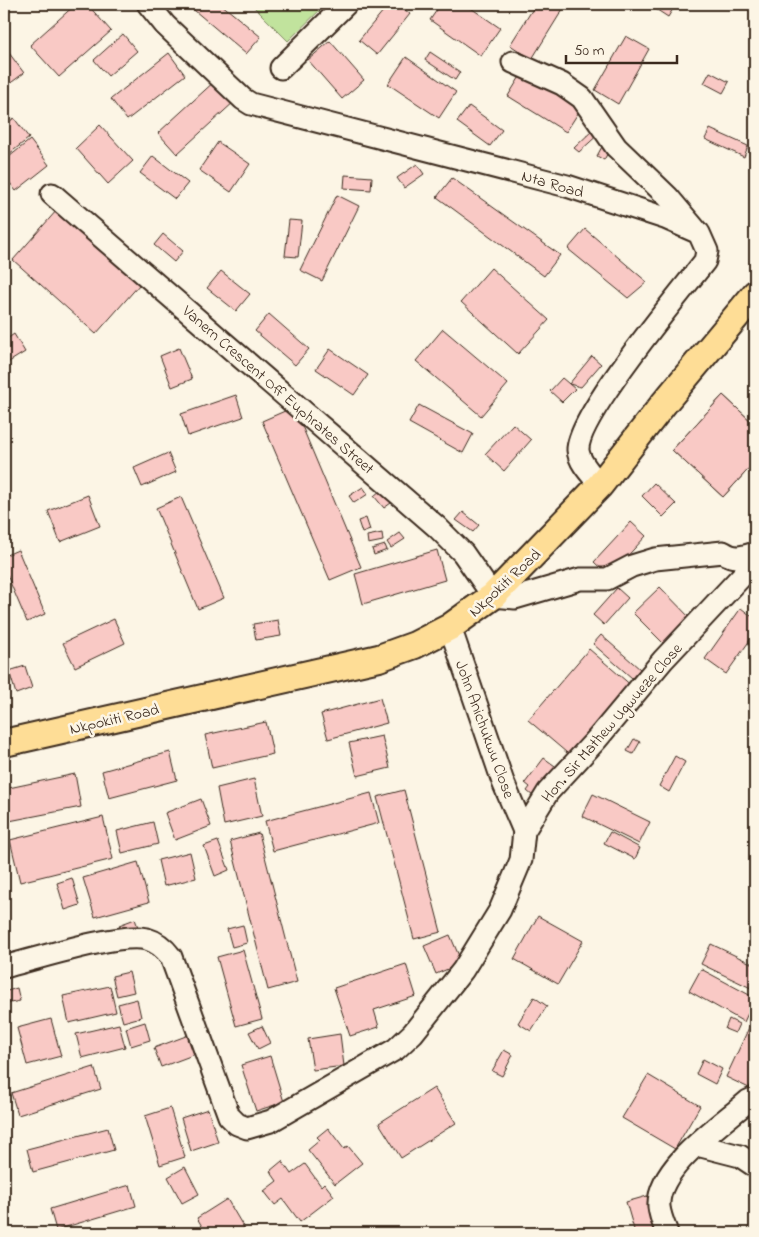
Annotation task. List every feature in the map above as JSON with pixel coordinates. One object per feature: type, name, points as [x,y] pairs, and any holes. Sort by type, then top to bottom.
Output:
[{"type":"main road","name":"Nkpokiti Road","points":[[4,743],[379,658],[415,645],[450,627],[492,596],[600,485],[665,402],[755,294]]},
{"type":"street","name":"Nta Road","points":[[148,4],[165,25],[243,99],[252,104],[566,186],[665,218],[698,233]]},
{"type":"street","points":[[281,68],[346,4]]},
{"type":"street","points":[[513,62],[562,84],[582,98],[616,147],[668,198],[698,233],[707,251],[705,260],[616,376],[590,418],[578,444],[578,452],[582,461],[600,485]]},
{"type":"street","name":"Vanern Crescent Off Euphrates Street","points":[[52,194],[437,527],[463,553],[492,596]]},
{"type":"street","points":[[492,596],[516,598],[580,580],[607,579],[632,566],[655,559],[723,552],[730,557],[738,558],[755,553]]},
{"type":"street","name":"Hon. Sir Mathew Ugwueze Close","points":[[4,967],[104,942],[141,938],[157,943],[171,957],[229,1116],[237,1124],[247,1128],[271,1121],[396,1049],[413,1033],[462,970],[500,910],[521,860],[524,831],[548,792],[597,739],[663,660],[755,562]]},
{"type":"street","name":"John Anichukwu Close","points":[[450,627],[503,782],[524,831]]},
{"type":"street","points":[[667,1233],[659,1206],[663,1184],[680,1158],[748,1101],[755,1098]]},
{"type":"street","points":[[697,1145],[740,1156],[755,1166]]},
{"type":"green space","points":[[251,4],[326,4],[288,41]]},
{"type":"building","points":[[76,4],[87,4],[111,31],[59,77],[30,45]]},
{"type":"building","points":[[171,4],[182,4],[177,9]]},
{"type":"building","points":[[221,4],[261,37],[246,54],[188,5]]},
{"type":"building","points":[[389,4],[398,4],[410,14],[377,55],[359,40]]},
{"type":"building","points":[[441,4],[465,4],[500,28],[481,56],[430,20]]},
{"type":"building","points":[[536,4],[566,4],[532,59],[510,45]]},
{"type":"building","points":[[648,4],[676,4],[668,17]]},
{"type":"building","points":[[123,34],[137,51],[108,76],[94,60]]},
{"type":"building","points":[[626,36],[649,49],[618,104],[595,90]]},
{"type":"building","points":[[330,41],[364,80],[342,99],[308,60]]},
{"type":"building","points":[[430,52],[460,72],[455,80],[425,60]]},
{"type":"building","points":[[9,53],[24,73],[4,88],[4,56]]},
{"type":"building","points":[[169,53],[185,75],[127,120],[111,99]]},
{"type":"building","points":[[406,57],[456,92],[439,118],[388,84]]},
{"type":"building","points":[[524,70],[582,107],[566,132],[508,96]]},
{"type":"building","points":[[710,72],[729,82],[723,93],[704,83]]},
{"type":"building","points":[[216,80],[235,101],[177,154],[158,133]]},
{"type":"building","points":[[469,106],[502,130],[490,146],[457,122]]},
{"type":"building","points":[[14,118],[29,138],[9,154],[4,147],[4,126]]},
{"type":"building","points":[[100,125],[133,161],[108,184],[76,148]]},
{"type":"building","points":[[595,128],[600,133],[579,152],[574,148]]},
{"type":"building","points":[[710,129],[748,146],[744,157],[705,139]]},
{"type":"building","points":[[30,140],[49,165],[16,191],[4,175],[4,161]]},
{"type":"building","points":[[605,141],[612,145],[604,160],[597,156]]},
{"type":"building","points":[[218,142],[250,164],[231,192],[199,170]]},
{"type":"building","points":[[153,156],[188,183],[175,199],[140,173]]},
{"type":"building","points":[[417,164],[424,174],[404,188],[397,178]]},
{"type":"building","points":[[345,175],[372,177],[371,190],[344,188]]},
{"type":"building","points":[[452,178],[560,255],[544,276],[437,197]]},
{"type":"building","points":[[337,195],[359,206],[322,281],[300,270]]},
{"type":"building","points":[[57,210],[140,284],[96,334],[13,260]]},
{"type":"building","points":[[289,220],[302,221],[298,257],[285,256]]},
{"type":"building","points":[[585,229],[647,282],[628,298],[568,249]]},
{"type":"building","points":[[163,234],[183,251],[174,262],[154,245]]},
{"type":"building","points":[[491,268],[549,320],[518,354],[461,302]]},
{"type":"building","points":[[221,271],[250,294],[236,311],[207,288]]},
{"type":"building","points":[[269,314],[309,349],[295,365],[255,331]]},
{"type":"building","points":[[443,329],[508,384],[481,416],[416,361]]},
{"type":"building","points":[[14,334],[25,352],[4,365],[4,341]]},
{"type":"building","points":[[179,348],[192,379],[172,387],[160,356]]},
{"type":"building","points":[[330,349],[368,375],[354,395],[316,369]]},
{"type":"building","points":[[592,356],[601,364],[581,387],[569,384]]},
{"type":"building","points":[[562,378],[575,389],[562,402],[550,391]]},
{"type":"building","points":[[236,395],[243,417],[188,436],[181,414]]},
{"type":"building","points":[[723,395],[755,425],[755,462],[723,497],[672,450]]},
{"type":"building","points":[[723,395],[755,425],[755,462],[723,497],[672,450]]},
{"type":"building","points":[[419,405],[473,434],[463,453],[409,423]]},
{"type":"building","points":[[294,407],[361,567],[330,580],[262,421]]},
{"type":"building","points":[[513,424],[531,440],[504,471],[485,454]]},
{"type":"building","points":[[168,453],[176,472],[142,487],[134,468]]},
{"type":"building","points":[[654,483],[676,504],[663,517],[642,496]]},
{"type":"building","points":[[363,487],[368,494],[354,503],[349,496]]},
{"type":"building","points":[[381,490],[391,503],[384,508],[374,496]]},
{"type":"building","points":[[88,495],[100,526],[60,542],[48,511]]},
{"type":"building","points":[[181,497],[224,598],[198,609],[156,508]]},
{"type":"building","points":[[463,512],[479,525],[473,532],[456,520]]},
{"type":"building","points":[[366,518],[370,530],[362,533],[358,521]]},
{"type":"building","points":[[631,522],[646,536],[609,576],[594,562]]},
{"type":"building","points":[[382,533],[383,541],[368,544],[367,536]]},
{"type":"building","points":[[400,533],[405,539],[391,548],[387,542]]},
{"type":"building","points":[[385,545],[387,550],[374,555],[372,549]]},
{"type":"building","points":[[18,550],[45,614],[27,622],[4,568],[4,556]]},
{"type":"building","points":[[437,550],[445,580],[363,604],[355,574]]},
{"type":"building","points":[[660,587],[693,621],[666,646],[633,613]]},
{"type":"building","points":[[617,588],[628,598],[604,625],[593,615]]},
{"type":"building","points":[[741,608],[755,619],[755,633],[726,674],[705,659]]},
{"type":"building","points":[[114,619],[125,643],[75,667],[63,643]]},
{"type":"building","points":[[278,620],[281,636],[256,640],[253,624]]},
{"type":"building","points":[[601,635],[640,669],[632,678],[593,644]]},
{"type":"building","points":[[589,649],[633,687],[573,758],[528,720]]},
{"type":"building","points":[[25,666],[32,688],[16,694],[9,671]]},
{"type":"building","points":[[380,698],[387,723],[328,739],[321,714]]},
{"type":"building","points":[[266,722],[273,754],[212,768],[205,735]]},
{"type":"building","points":[[382,736],[390,768],[357,776],[349,743]]},
{"type":"building","points":[[634,739],[640,742],[633,754],[627,751]]},
{"type":"building","points":[[170,752],[177,780],[109,798],[102,771]]},
{"type":"building","points":[[675,756],[685,762],[669,792],[659,786]]},
{"type":"building","points":[[544,758],[562,771],[539,801],[527,791],[530,787],[525,783]]},
{"type":"building","points":[[75,774],[81,807],[4,822],[4,789]]},
{"type":"building","points":[[254,779],[262,816],[224,825],[217,788]]},
{"type":"building","points":[[404,790],[441,932],[414,939],[377,797]]},
{"type":"building","points":[[371,793],[379,823],[273,851],[265,821]]},
{"type":"building","points":[[593,794],[650,822],[639,844],[582,816]]},
{"type":"building","points":[[201,799],[211,826],[175,840],[165,813]]},
{"type":"building","points":[[103,817],[113,859],[20,882],[10,840]]},
{"type":"building","points":[[153,822],[158,844],[122,853],[117,831]]},
{"type":"building","points":[[610,832],[640,848],[635,859],[604,843]]},
{"type":"building","points":[[259,833],[297,982],[268,990],[230,841]]},
{"type":"building","points":[[218,841],[229,870],[215,876],[204,846]]},
{"type":"building","points":[[190,852],[196,878],[164,886],[158,860]]},
{"type":"building","points":[[138,862],[149,902],[95,917],[83,878]]},
{"type":"building","points":[[72,878],[80,905],[65,910],[57,883]]},
{"type":"building","points":[[538,916],[583,941],[558,984],[514,959]]},
{"type":"building","points":[[135,919],[139,930],[124,936],[119,925]]},
{"type":"building","points":[[243,925],[247,943],[232,947],[227,929]]},
{"type":"building","points":[[450,935],[462,963],[436,974],[424,946]]},
{"type":"building","points":[[711,944],[755,965],[755,990],[701,964]]},
{"type":"building","points":[[243,950],[262,1019],[236,1026],[217,957]]},
{"type":"building","points":[[406,964],[416,996],[374,1010],[379,1027],[350,1036],[334,988]]},
{"type":"building","points":[[701,969],[755,998],[744,1022],[689,991]]},
{"type":"building","points":[[129,972],[134,992],[117,996],[112,976]]},
{"type":"building","points":[[110,986],[116,1012],[69,1023],[63,996]]},
{"type":"building","points":[[17,988],[20,1001],[5,1004],[4,992]]},
{"type":"building","points":[[534,997],[547,1006],[531,1031],[518,1023]]},
{"type":"building","points":[[137,999],[141,1017],[123,1022],[118,1004]]},
{"type":"building","points":[[51,1019],[61,1056],[27,1065],[17,1028]]},
{"type":"building","points":[[729,1019],[739,1024],[735,1033],[725,1029]]},
{"type":"building","points":[[753,1019],[755,1020],[755,1075],[749,1088],[726,1077]]},
{"type":"building","points":[[145,1022],[150,1040],[131,1046],[126,1028]]},
{"type":"building","points":[[119,1024],[125,1047],[82,1058],[76,1034]]},
{"type":"building","points":[[262,1026],[270,1043],[258,1049],[249,1032]]},
{"type":"building","points":[[194,1033],[201,1052],[161,1067],[154,1048]]},
{"type":"building","points":[[340,1034],[344,1066],[313,1070],[308,1039]]},
{"type":"building","points":[[504,1050],[513,1055],[502,1076],[492,1071]]},
{"type":"building","points":[[270,1056],[284,1102],[256,1111],[241,1065]]},
{"type":"building","points":[[703,1059],[722,1069],[715,1084],[696,1074]]},
{"type":"building","points":[[94,1067],[101,1089],[18,1115],[11,1093]]},
{"type":"building","points":[[648,1075],[700,1106],[675,1149],[622,1118]]},
{"type":"building","points":[[434,1088],[456,1123],[401,1158],[379,1123]]},
{"type":"building","points":[[170,1108],[185,1157],[160,1165],[145,1116]]},
{"type":"building","points":[[208,1109],[218,1142],[191,1151],[181,1118]]},
{"type":"building","points":[[108,1128],[114,1150],[33,1172],[27,1149]]},
{"type":"building","points":[[328,1128],[344,1149],[348,1146],[362,1163],[335,1184],[308,1150],[320,1140],[317,1137]]},
{"type":"building","points":[[282,1161],[291,1174],[305,1164],[321,1186],[324,1183],[334,1196],[300,1222],[283,1199],[275,1205],[264,1191],[277,1181],[270,1171]]},
{"type":"building","points":[[185,1167],[199,1194],[182,1203],[168,1177]]},
{"type":"building","points":[[130,1185],[136,1206],[56,1230],[50,1209]]},
{"type":"building","points":[[647,1196],[658,1233],[635,1233],[626,1202]]},
{"type":"building","points":[[227,1199],[247,1233],[206,1233],[197,1218]]},
{"type":"building","points":[[156,1228],[158,1233],[142,1233]]}]
